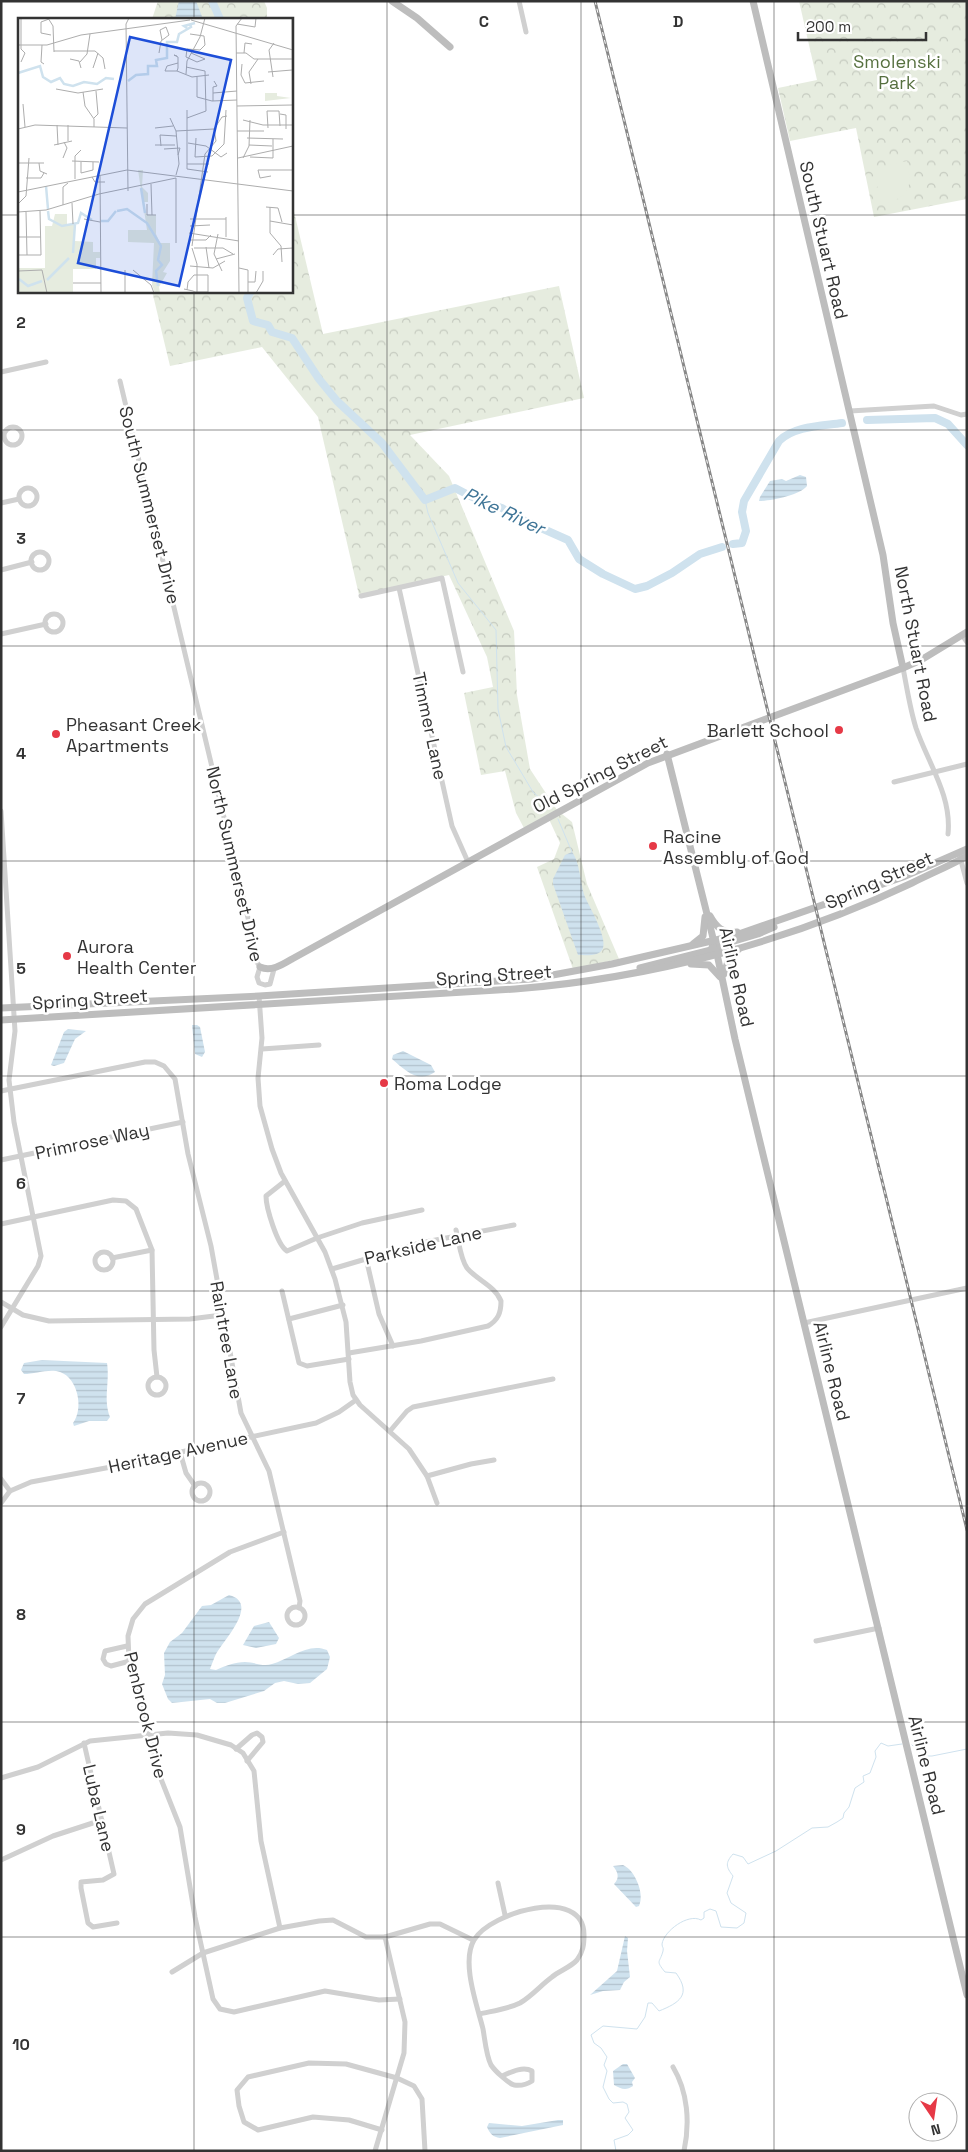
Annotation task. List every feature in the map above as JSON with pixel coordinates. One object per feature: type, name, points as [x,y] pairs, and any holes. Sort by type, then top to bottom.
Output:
[{"type":"street","points":[[392,1],[416,18],[450,47]]},
{"type":"street","points":[[519,1],[526,32]]},
{"type":"street","name":"South Stuart Road","points":[[753,1],[867,485]]},
{"type":"street","points":[[1,372],[46,362]]},
{"type":"street","name":"South Summerset Drive","points":[[120,381],[180,630]]},
{"type":"street","points":[[850,411],[934,406],[962,415],[967,414]]},
{"type":"street","name":"North Stuart Road","points":[[867,485],[887,573],[894,623],[916,728],[935,772],[944,799],[949,822],[948,834]]},
{"type":"street","points":[[1,503],[19,499]]},
{"type":"street","points":[[1,570],[32,562]]},
{"type":"street","points":[[361,596],[442,578],[463,672]]},
{"type":"street","name":"Timmer Lane","points":[[399,588],[452,826],[468,862]]},
{"type":"street","points":[[1,634],[46,624]]},
{"type":"street","name":"North Summerset Drive","points":[[180,630],[253,939],[255,959],[260,967],[257,976],[259,983],[265,986],[270,984],[274,969]]},
{"type":"street","points":[[964,634],[967,642]]},
{"type":"street","name":"Old Spring Street","points":[[274,969],[667,754],[903,668],[921,660],[964,634]]},
{"type":"street","name":"Airline Road","points":[[667,754],[717,954],[804,1323],[967,1995]]},
{"type":"street","points":[[894,782],[967,764]]},
{"type":"street","points":[[1,811],[14,1019],[14,1045],[9,1074],[10,1090],[21,1156],[40,1244],[40,1261],[1,1327]]},
{"type":"street","name":"Spring Street","points":[[1,1020],[515,989],[607,978],[675,965],[717,954],[842,914],[962,856],[967,849]]},
{"type":"street","points":[[962,856],[967,884]]},
{"type":"street","name":"Spring Street","points":[[1,1008],[259,996],[531,979],[714,942],[792,917],[962,856]]},
{"type":"street","points":[[705,907],[716,926],[722,930],[730,933],[753,930]]},
{"type":"street","points":[[683,948],[695,943],[703,936],[705,907]]},
{"type":"street","points":[[717,954],[721,945],[766,931],[792,917]]},
{"type":"street","points":[[607,978],[666,960],[711,950],[714,942]]},
{"type":"street","points":[[723,982],[724,967],[729,958],[746,946]]},
{"type":"street","points":[[675,965],[699,963],[709,965],[716,971],[723,982]]},
{"type":"street","points":[[260,967],[266,970],[274,969]]},
{"type":"street","points":[[259,996],[262,1049],[258,1078],[260,1106],[276,1161],[285,1181],[318,1238],[332,1269],[343,1305],[350,1382],[353,1395],[356,1400],[409,1449],[427,1476],[437,1502]]},
{"type":"street","points":[[262,1049],[319,1045]]},
{"type":"street","name":"Raintree Lane","points":[[10,1090],[145,1062],[155,1062],[168,1068],[172,1073],[177,1086],[188,1154],[211,1246],[241,1413],[269,1471],[300,1601],[299,1608]]},
{"type":"street","points":[[1,1092],[10,1090]]},
{"type":"street","name":"Primrose Way","points":[[1,1160],[183,1122]]},
{"type":"street","points":[[285,1181],[266,1196],[266,1203],[282,1248],[287,1251],[362,1222],[422,1210]]},
{"type":"street","points":[[1,1224],[113,1200],[129,1202],[137,1213],[152,1250],[153,1320],[157,1377]]},
{"type":"street","name":"Parkside Lane","points":[[332,1269],[457,1233],[514,1225]]},
{"type":"street","points":[[282,1291],[299,1363],[307,1366],[488,1326],[499,1317],[501,1306],[498,1296],[468,1268],[463,1260],[457,1233]]},
{"type":"street","points":[[112,1258],[152,1250]]},
{"type":"street","points":[[366,1258],[379,1314],[393,1346]]},
{"type":"street","points":[[804,1323],[967,1288]]},
{"type":"street","points":[[1,1302],[23,1315],[49,1320],[190,1319],[222,1315]]},
{"type":"street","points":[[289,1319],[343,1305]]},
{"type":"street","points":[[390,1431],[399,1418],[413,1407],[553,1379]]},
{"type":"street","name":"Heritage Avenue","points":[[10,1491],[31,1482],[316,1422],[339,1412],[356,1400]]},
{"type":"street","points":[[180,1452],[186,1473],[195,1486]]},
{"type":"street","points":[[427,1476],[470,1464],[494,1460]]},
{"type":"street","points":[[1,1480],[10,1491],[1,1503]]},
{"type":"street","name":"Penbrook Drive","points":[[284,1532],[230,1552],[144,1604],[133,1619],[127,1646],[159,1774],[180,1827],[195,1917],[213,1999],[220,2009],[234,2012],[325,1992],[378,2000],[400,1999]]},
{"type":"street","points":[[816,1641],[878,1628]]},
{"type":"street","points":[[127,1646],[106,1651],[103,1659],[106,1664],[111,1666],[130,1661]]},
{"type":"street","points":[[1,1778],[38,1767],[84,1743],[115,1738],[168,1733],[197,1735],[231,1745],[243,1753],[254,1771],[260,1827],[280,1928]]},
{"type":"street","points":[[236,1749],[252,1735],[257,1733],[262,1737],[263,1742],[247,1760]]},
{"type":"street","name":"Luba Lane","points":[[84,1743],[114,1874],[103,1880],[81,1882],[81,1888],[88,1923],[93,1927],[117,1923]]},
{"type":"street","points":[[1,1860],[53,1836],[102,1820]]},
{"type":"street","points":[[498,1883],[505,1915]]},
{"type":"street","points":[[479,2014],[518,2004],[531,1996],[553,1976],[575,1962],[583,1951],[584,1932],[576,1915],[567,1909],[555,1906],[505,1915],[486,1926],[473,1940],[470,1954],[470,1972],[479,2014],[492,2066],[502,2076],[511,2084],[522,2085],[532,2081],[533,2076],[532,2071],[528,2069],[520,2069],[502,2076]]},
{"type":"street","points":[[172,1972],[203,1953],[280,1928],[319,1921],[333,1920],[366,1937],[385,1937],[430,1924],[440,1924],[473,1940]]},
{"type":"street","points":[[375,2151],[404,2053],[405,2022],[385,1937]]},
{"type":"street","points":[[382,2130],[349,2120],[313,2118],[258,2130],[244,2122],[238,2106],[237,2090],[248,2077],[309,2063],[353,2065],[397,2078],[414,2086],[422,2099],[425,2151]]},
{"type":"street","points":[[673,2067],[680,2081],[686,2106],[687,2123],[684,2151]]},
{"type":"green space","points":[[158,1],[264,1],[267,8],[267,18],[152,18]]},
{"type":"green space","name":"Smolenski Park","points":[[799,1],[967,1],[967,199],[874,217],[856,128],[790,141],[778,88],[817,80]]},
{"type":"green space","points":[[907,161],[909,185],[907,191],[898,199],[881,204],[874,172],[877,168]]},
{"type":"green space","points":[[292,203],[323,334],[559,286],[584,398],[410,435],[449,476],[514,631],[517,695],[530,769],[557,810],[572,822],[587,884],[619,959],[573,969],[537,867],[554,859],[560,843],[547,815],[524,828],[516,813],[505,771],[481,775],[464,693],[493,687],[487,657],[449,575],[359,595],[318,417],[262,347],[170,366],[152,292],[292,292]]},
{"type":"water","points":[[179,1],[196,1],[203,18],[175,18]]},
{"type":"water","points":[[800,475],[806,477],[807,486],[803,489],[785,497],[759,501],[770,481],[782,479],[786,481]]},
{"type":"water","points":[[572,852],[577,861],[585,897],[603,937],[603,948],[596,954],[578,955],[553,884],[553,879],[565,855]]},
{"type":"water","points":[[192,1025],[200,1027],[205,1052],[202,1057],[195,1054]]},
{"type":"water","points":[[68,1029],[86,1031],[75,1039],[64,1063],[51,1065],[64,1032]]},
{"type":"water","points":[[403,1051],[431,1065],[435,1072],[423,1077],[407,1071],[392,1059],[393,1055]]},
{"type":"water","points":[[42,1360],[107,1363],[107,1404],[110,1417],[107,1421],[89,1421],[74,1426],[73,1423],[78,1410],[77,1395],[75,1387],[66,1375],[56,1371],[24,1374],[21,1370],[24,1363]]},
{"type":"water","points":[[229,1595],[238,1599],[241,1613],[232,1631],[216,1654],[210,1669],[216,1670],[241,1662],[268,1665],[299,1652],[320,1648],[327,1650],[330,1657],[327,1669],[310,1683],[298,1684],[284,1681],[275,1683],[264,1691],[225,1703],[217,1703],[210,1699],[172,1703],[168,1699],[162,1684],[165,1675],[164,1653],[170,1642],[182,1633],[202,1606],[211,1605]]},
{"type":"water","points":[[269,1622],[279,1638],[276,1644],[256,1648],[243,1645],[254,1626]]},
{"type":"water","points":[[623,1865],[631,1872],[638,1883],[641,1895],[639,1906],[636,1907],[614,1884],[618,1875],[613,1866]]},
{"type":"water","points":[[625,1936],[628,1938],[627,1951],[630,1977],[624,1982],[620,1990],[603,1991],[590,1995],[617,1971]]},
{"type":"water","points":[[623,2064],[627,2064],[635,2078],[632,2082],[633,2086],[626,2089],[614,2085],[613,2071]]},
{"type":"water","points":[[563,2120],[563,2125],[500,2138],[492,2135],[487,2127],[489,2123],[522,2126]]},
{"type":"waterway","name":"Pike River","points":[[212,1],[220,18]]},
{"type":"waterway","name":"Pike River","points":[[250,292],[247,298],[253,321],[268,325],[272,332],[292,338],[319,379],[337,401],[382,443],[425,500],[455,488],[568,540],[579,559],[603,574],[635,589],[647,586],[672,573],[700,554],[722,547]]},
{"type":"waterway","name":"Pike River","points":[[867,420],[935,418],[948,424],[967,445]]},
{"type":"waterway","name":"Pike River","points":[[733,544],[742,543],[746,531],[742,512],[744,501],[779,441],[792,432],[842,423]]},
{"type":"waterway","points":[[425,500],[428,513],[458,583],[496,630],[498,709],[506,747],[533,792],[552,809]]},
{"type":"waterway","points":[[558,819],[572,852]]},
{"type":"waterway","points":[[616,2151],[614,2140],[628,2135],[633,2130],[625,2118],[629,2112],[627,2104],[623,2102],[613,2103],[603,2087],[607,2071],[604,2065],[607,2057],[601,2048],[594,2043],[591,2035],[603,2026],[637,2029],[645,2017],[648,2003],[652,2003],[659,2011],[672,2005],[681,1997],[683,1987],[676,1973],[665,1972],[659,1963],[664,1939],[677,1924],[690,1919],[696,1918],[701,1920],[704,1918],[704,1912],[710,1909],[716,1911],[721,1927],[737,1928],[744,1923],[746,1913],[731,1903],[727,1893],[733,1876],[729,1870],[728,1863],[733,1854],[743,1857],[748,1864],[776,1851],[812,1828],[828,1827],[837,1822],[843,1818],[844,1813],[849,1807],[855,1788],[864,1782],[863,1776],[870,1773],[876,1757],[875,1751],[881,1743],[888,1746],[902,1744]]},
{"type":"waterway","points":[[912,1745],[923,1756],[967,1749]]},
{"type":"railway","points":[[595,1],[967,1530]]},
{"type":"place","name":"Barlett School","points":[[839,730]]},
{"type":"place","name":"Pheasant Creek Apartments","points":[[56,734]]},
{"type":"place","name":"Racine Assembly of God","points":[[653,846]]},
{"type":"place","name":"Aurora Health Center","points":[[67,956]]},
{"type":"place","name":"Roma Lodge","points":[[384,1083]]}]
